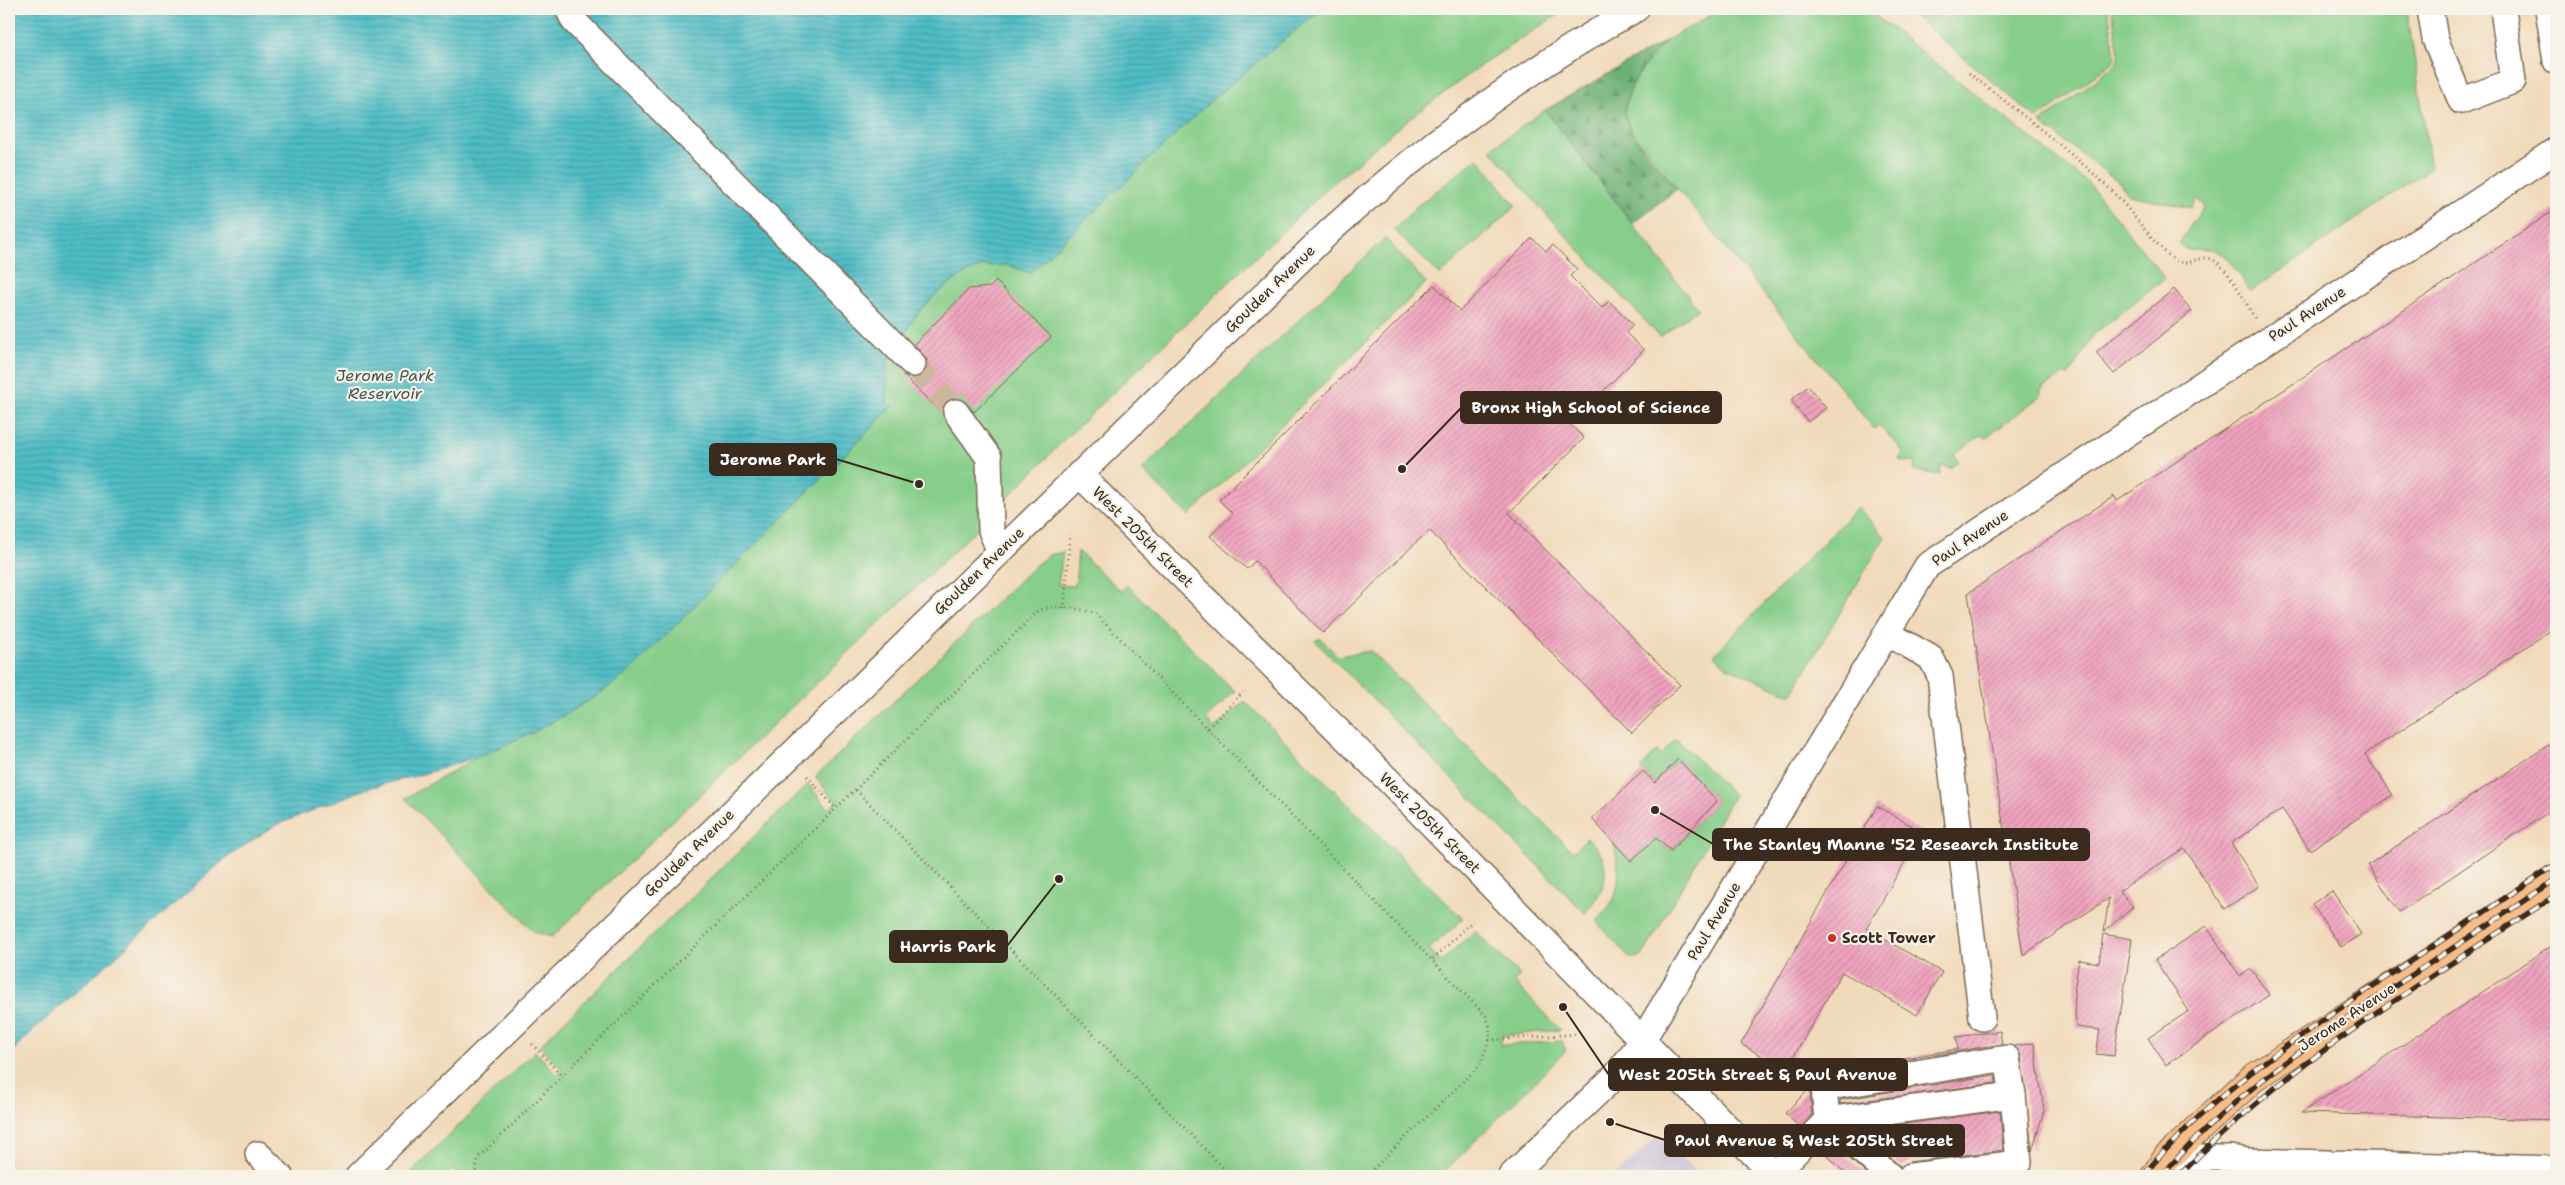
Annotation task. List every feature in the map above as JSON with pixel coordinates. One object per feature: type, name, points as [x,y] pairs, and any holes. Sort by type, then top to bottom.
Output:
[{"type":"main road","name":"Jerome Avenue","points":[[2161,1167],[2252,1080],[2556,879]]},
{"type":"street","points":[[568,9],[574,21],[906,356]]},
{"type":"street","name":"Goulden Avenue","points":[[358,1176],[999,550],[1254,304],[1378,188],[1444,134],[1520,78],[1636,9]]},
{"type":"street","points":[[2430,9],[2435,39],[2461,101],[2513,81],[2503,9]]},
{"type":"street","points":[[2548,9],[2556,61]]},
{"type":"street","name":"Paul Avenue","points":[[1511,1176],[1617,1074],[1642,1041],[1927,566],[2556,150]]},
{"type":"street","points":[[956,412],[989,458],[991,530],[999,550]]},
{"type":"street","name":"West 205th Street","points":[[1079,474],[1388,780],[1775,1176]]},
{"type":"street","points":[[1887,633],[1931,658],[1940,676],[1982,1018]]},
{"type":"street","points":[[1890,1176],[1827,1120],[1824,1088],[2007,1058],[2013,1095],[2018,1163],[1911,1176]]},
{"type":"street","points":[[1775,1176],[1827,1120],[2013,1095]]},
{"type":"street","points":[[258,1154],[280,1176]]},
{"type":"street","points":[[2161,1167],[2230,1158],[2257,1161],[2488,1172],[2556,1169]]},
{"type":"path","points":[[1968,73],[2087,168],[2114,193],[2173,259],[2190,264],[2206,258],[2215,260],[2228,273],[2268,340]]},
{"type":"path","points":[[1064,609],[1070,534]]},
{"type":"path","points":[[475,1176],[478,1158],[1038,611],[1045,607],[1089,610],[1096,614],[1481,1009],[1490,1027],[1489,1040],[1480,1065],[1366,1176]]},
{"type":"path","points":[[1208,728],[1243,692]]},
{"type":"path","points":[[807,776],[836,809]]},
{"type":"path","points":[[856,790],[1231,1176]]},
{"type":"path","points":[[1433,960],[1474,921]]},
{"type":"path","points":[[1489,1040],[1578,1034]]},
{"type":"path","points":[[532,1044],[562,1076]]},
{"type":"shaded area","points":[[1659,1135],[1700,1176],[1615,1176]]},
{"type":"green space","points":[[1325,9],[1566,9],[1483,64],[1401,125],[1330,186],[1067,437],[976,530],[552,937],[534,932],[405,798],[480,756],[538,730],[595,697],[630,671],[892,407],[887,402],[887,359],[918,313],[937,293],[961,276],[982,266],[1007,265],[1308,20]]},
{"type":"green space","points":[[1722,9],[1867,9],[2088,183],[2165,278],[2094,334],[2069,376],[2065,373],[2040,391],[2042,395],[1986,438],[1983,434],[1954,454],[1958,462],[1950,468],[1941,465],[1940,475],[1914,471],[1915,461],[1901,462],[1899,458],[1904,453],[1879,425],[1874,429],[1632,133],[1624,110],[1633,84],[1650,58],[1667,40]]},
{"type":"green space","points":[[1906,9],[2108,9],[2115,55],[2113,62],[2037,119]]},
{"type":"green space","points":[[2112,9],[2407,9],[2431,168],[2250,292],[2239,273],[2227,258],[2211,250],[2189,251],[2179,243],[2205,205],[2196,199],[2191,208],[2129,195],[2119,182],[2040,123],[2116,64],[2119,55]]},
{"type":"green space","points":[[1667,40],[1635,80],[1630,89],[1625,109],[1626,118],[1636,139],[1677,189],[1633,223],[1545,110]]},
{"type":"green space","points":[[1545,110],[1698,309],[1660,337],[1543,211],[1490,149]]},
{"type":"green space","points":[[1478,158],[1516,206],[1440,275],[1394,230],[1417,206]]},
{"type":"green space","points":[[1385,238],[1426,283],[1189,516],[1142,470]]},
{"type":"green space","points":[[1858,507],[1885,537],[1791,695],[1727,667],[1714,655]]},
{"type":"green space","points":[[1078,551],[1121,591],[1127,585],[1235,691],[1206,719],[1214,729],[1245,701],[1463,919],[1429,949],[1441,962],[1475,931],[1520,975],[1514,982],[1561,1030],[1501,1036],[1501,1045],[1562,1041],[1566,1051],[1440,1176],[453,1176],[456,1173],[452,1170],[445,1176],[407,1176],[535,1051],[557,1074],[562,1069],[539,1046],[808,784],[829,809],[836,802],[815,777],[1037,564],[1049,555],[1063,552],[1058,585],[1075,586]]},
{"type":"green space","points":[[1320,638],[1338,656],[1371,651],[1573,852],[1587,838],[1596,847],[1602,856],[1605,875],[1599,894],[1585,913],[1315,641]]},
{"type":"green space","points":[[1676,739],[1734,795],[1642,957],[1630,958],[1596,922],[1605,913],[1615,895],[1618,866],[1614,843],[1631,861],[1656,838],[1671,851],[1717,801],[1678,759],[1655,783],[1641,768],[1657,751],[1661,755]]},
{"type":"water","name":"Jerome Park Reservoir","points":[[9,9],[1325,9],[1308,20],[1216,96],[1030,273],[1007,265],[982,266],[961,276],[937,293],[918,313],[888,359],[887,402],[892,407],[630,671],[595,697],[538,730],[480,756],[423,774],[368,788],[274,826],[226,858],[38,1026],[9,1055]]},
{"type":"building","points":[[2556,209],[2556,627],[2365,754],[2393,795],[2310,850],[2282,809],[2231,843],[2259,886],[2224,909],[2184,848],[2119,891],[2133,907],[2104,932],[2109,898],[2023,955],[1968,593],[2114,496],[2117,501]]},
{"type":"building","points":[[1532,238],[1546,251],[1553,245],[1577,269],[1570,276],[1602,308],[1609,301],[1633,325],[1626,333],[1644,350],[1570,424],[1584,438],[1509,513],[1680,685],[1632,733],[1429,530],[1323,633],[1255,561],[1247,569],[1210,536],[1233,514],[1219,500],[1434,285],[1460,311]]},
{"type":"building","points":[[996,281],[1051,337],[974,412],[962,399],[955,398],[948,400],[943,406],[942,414],[903,375],[917,378],[927,368],[927,360],[914,344],[969,289],[990,287]]},
{"type":"building","points":[[2174,289],[2192,311],[2114,374],[2096,352]]},
{"type":"building","points":[[1808,386],[1826,408],[1808,422],[1791,400]]},
{"type":"building","points":[[2556,740],[2556,807],[2399,912],[2368,865]]},
{"type":"building","points":[[1678,759],[1717,801],[1671,851],[1656,838],[1631,861],[1592,819],[1643,771],[1655,783]]},
{"type":"building","name":"Scott Tower","points":[[1877,806],[1922,832],[1866,929],[1942,972],[1917,1015],[1842,972],[1786,1070],[1741,1044]]},
{"type":"building","points":[[2332,891],[2361,934],[2341,947],[2312,904]]},
{"type":"building","points":[[2206,926],[2240,976],[2251,969],[2269,995],[2166,1065],[2148,1038],[2189,1011],[2155,960]]},
{"type":"building","points":[[2103,934],[2132,939],[2114,1056],[2096,1054],[2100,1030],[2076,1027],[2074,992],[2079,960],[2099,963]]},
{"type":"building","points":[[2556,943],[2556,1120],[2301,1113]]},
{"type":"building","points":[[2000,1031],[2002,1044],[1904,1060],[1905,1058],[1958,1049],[1956,1037]]},
{"type":"building","points":[[2034,1043],[2044,1110],[2032,1151],[2021,1056],[2014,1046]]},
{"type":"building","points":[[1995,1075],[1996,1083],[1840,1104],[1840,1100]]},
{"type":"building","points":[[1810,1088],[1812,1115],[1800,1128],[1785,1113]]},
{"type":"building","points":[[2000,1111],[2003,1150],[1909,1162],[1901,1167],[1860,1130]]},
{"type":"building","points":[[1828,1140],[1869,1176],[1848,1176],[1820,1148]]},
{"type":"tunnel","points":[[913,364],[956,412]]},
{"type":"railway","points":[[2143,1176],[2168,1147],[2223,1095],[2252,1071],[2345,1005],[2556,864]]},
{"type":"railway","points":[[2162,1176],[2213,1122],[2270,1074],[2361,1009],[2556,879]]},
{"type":"railway","points":[[2179,1176],[2265,1096],[2311,1060],[2359,1025],[2556,895]]},
{"type":"place","name":"Bronx High School of Science","points":[[1402,469]]},
{"type":"place","name":"Jerome Park","points":[[919,484]]},
{"type":"place","name":"The Stanley Manne '52 Research Institute","points":[[1655,810]]},
{"type":"place","name":"Harris Park","points":[[1059,879]]},
{"type":"place","name":"Scott Tower","points":[[1832,938]]},
{"type":"place","name":"West 205th Street & Paul Avenue","points":[[1563,1007]]},
{"type":"place","name":"Paul Avenue & West 205th Street","points":[[1610,1122]]}]
